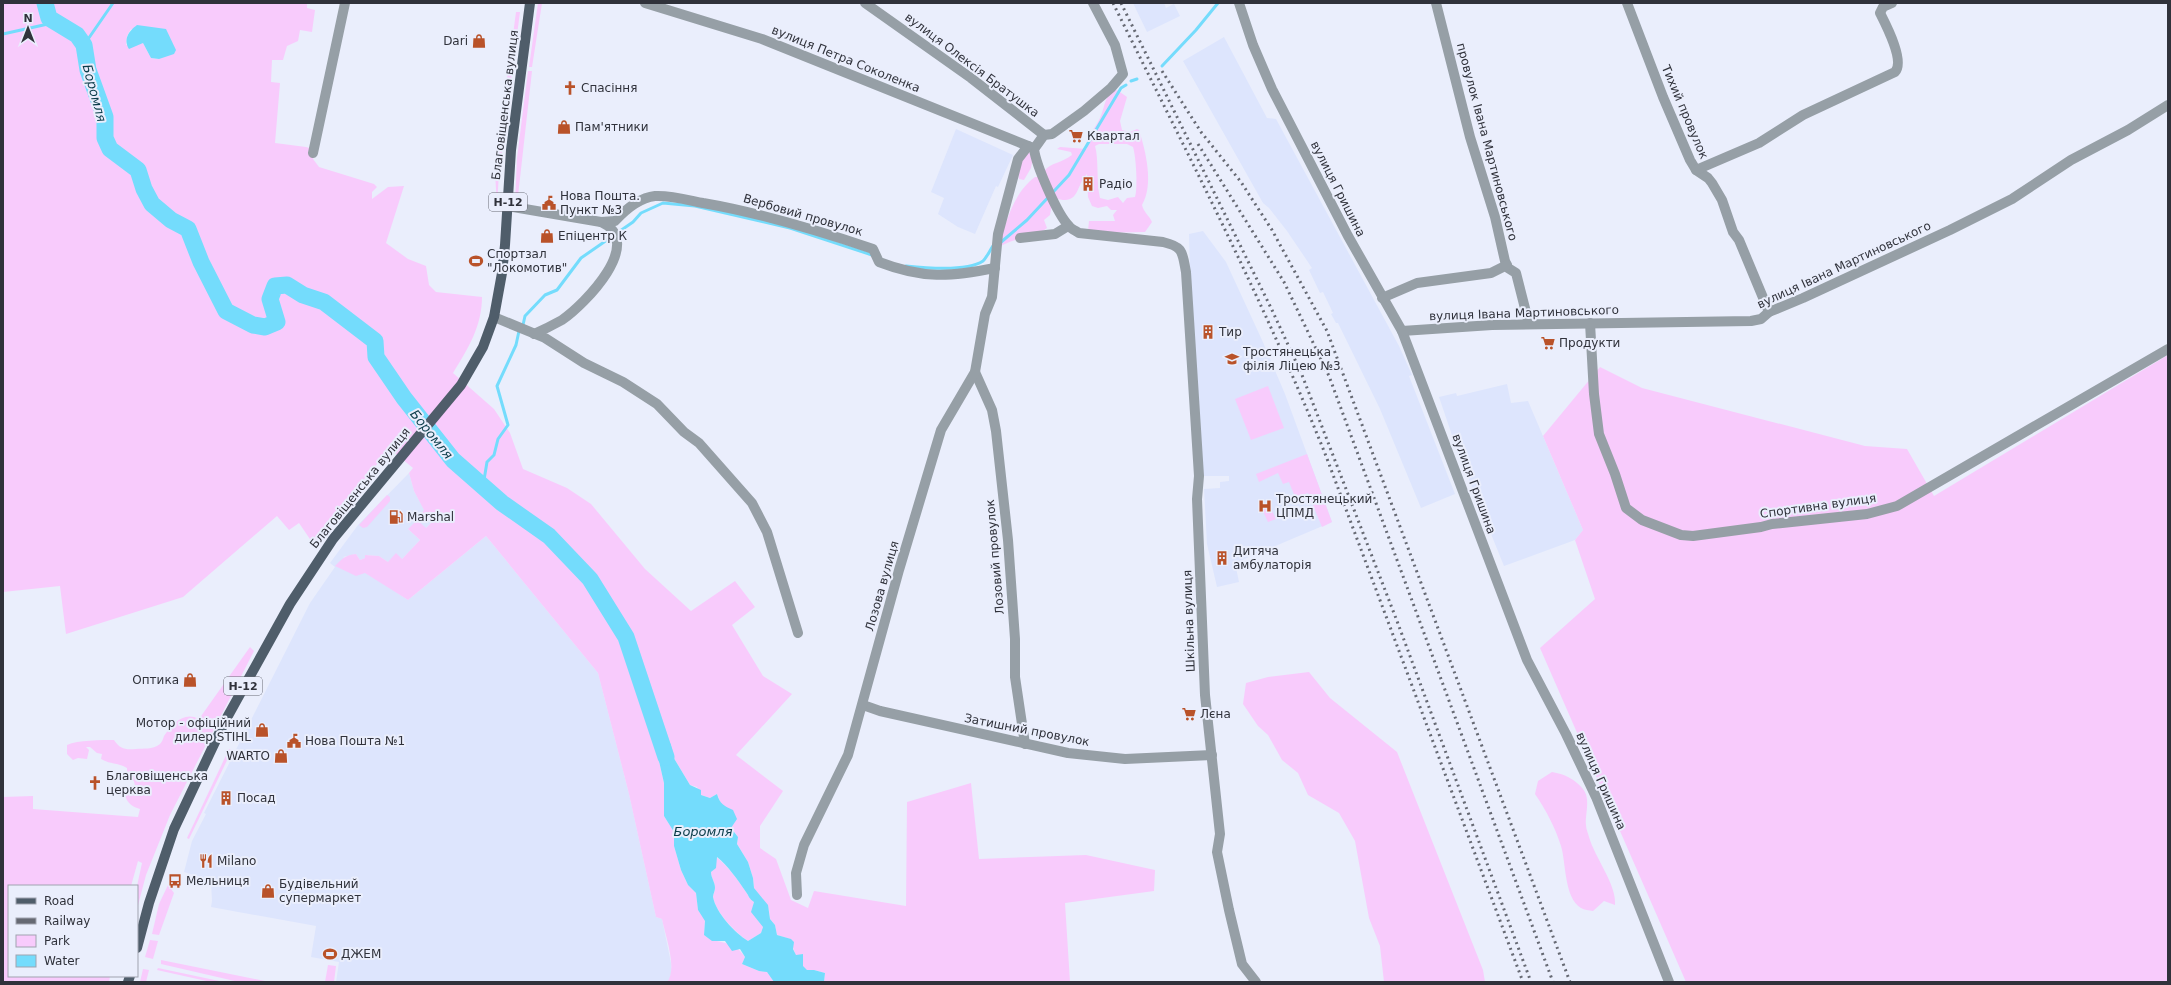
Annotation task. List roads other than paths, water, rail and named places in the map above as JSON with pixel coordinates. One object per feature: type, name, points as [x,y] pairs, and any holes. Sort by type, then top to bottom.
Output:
[{"type":"main road","name":"Благовіщенська вулиця","points":[[138,944],[149,903],[174,829],[224,723],[290,604],[328,545],[456,392],[483,347],[494,317],[505,245],[511,150],[530,3]]},
{"type":"street","points":[[313,153],[345,3]]},
{"type":"street","name":"вулиця Петра Соколенка","points":[[646,3],[762,39],[974,126],[1031,147]]},
{"type":"street","name":"вулиця Олексія Братушка","points":[[865,3],[971,78],[1044,135]]},
{"type":"street","points":[[1044,135],[1052,134],[1084,111],[1111,88],[1123,74],[1115,45],[1093,3]]},
{"type":"street","name":"вулиця Гришина","points":[[1239,3],[1253,45],[1272,90],[1348,236],[1402,331],[1527,660],[1566,734],[1596,797],[1669,982]]},
{"type":"street","name":"провулок Івана Мартиновського","points":[[1436,3],[1470,136],[1507,265],[1516,273],[1529,324]]},
{"type":"street","name":"Тихий провулок","points":[[1627,3],[1676,130],[1696,170],[1708,178],[1722,200],[1733,232],[1739,240],[1769,312]]},
{"type":"street","points":[[1696,170],[1759,143],[1803,115],[1895,72],[1898,66],[1896,55],[1880,13],[1883,7],[1892,3]]},
{"type":"street","name":"вулиця Івана Мартиновського","points":[[1402,331],[1529,324],[1751,321],[1761,319],[1769,312],[1950,230],[2012,199],[2065,164],[2128,130],[2168,104]]},
{"type":"street","name":"Лозова вулиця","points":[[797,896],[796,873],[804,845],[842,770],[864,705],[875,656],[941,430],[975,372],[986,314],[992,298],[998,234],[1010,184],[1018,159],[1044,135]]},
{"type":"street","points":[[1020,238],[1055,234],[1068,226],[1052,196],[1031,147]]},
{"type":"street","name":"Вербовий провулок","points":[[508,206],[601,222],[615,221],[626,209],[640,201],[655,196],[684,199],[778,220],[841,238],[873,249],[879,262],[900,270],[935,276],[995,268]]},
{"type":"street","name":"Вербовий провулок","points":[[534,334],[562,320],[601,282],[618,251],[616,234],[610,226],[601,222]]},
{"type":"street","name":"Шкільна вулиця","points":[[1068,226],[1079,233],[1092,236],[1132,238],[1163,242],[1176,245],[1182,251],[1186,272],[1199,476],[1197,499],[1205,695],[1220,834],[1217,852],[1220,872],[1242,964],[1256,982]]},
{"type":"street","points":[[1382,298],[1416,283],[1491,273],[1507,265]]},
{"type":"street","points":[[494,317],[534,334],[623,382],[657,404],[684,432],[699,443],[752,503],[767,532],[798,633]]},
{"type":"street","name":"Спортивна вулиця","points":[[1590,323],[1599,434],[1618,482],[1626,508],[1642,520],[1681,535],[1692,536],[1761,527],[1772,524],[1850,517],[1889,509],[2168,349]]},
{"type":"street","name":"Лозовий провулок","points":[[975,372],[992,410],[996,431],[1008,548],[1015,647],[1015,677],[1025,744]]},
{"type":"street","name":"Затишний провулок","points":[[864,705],[880,711],[1068,753],[1126,759],[1212,755]]},
{"type":"water","points":[[137,25],[166,29],[176,50],[174,54],[159,59],[151,58],[143,43],[129,49],[127,45],[128,36]]},
{"type":"water","name":"Боромля","points":[[658,736],[666,736],[671,745],[672,755],[690,785],[701,790],[701,795],[710,798],[717,794],[723,804],[733,810],[737,819],[731,828],[738,837],[737,844],[748,862],[753,878],[754,888],[768,905],[770,919],[775,925],[777,935],[791,939],[794,942],[793,949],[796,955],[803,954],[803,966],[807,970],[825,973],[824,982],[774,982],[767,972],[759,971],[742,964],[745,957],[740,949],[732,951],[725,941],[712,941],[704,935],[705,921],[698,910],[696,893],[688,885],[681,870],[674,846],[674,832],[664,816],[664,783],[656,748]],"holes":[[[717,857],[733,873],[750,899],[754,902],[751,912],[763,927],[761,933],[748,941],[737,933],[727,922],[718,910],[715,903],[713,897],[715,886],[711,872],[716,868]]]},
{"type":"waterway","name":"Боромля","points":[[45,3],[49,18],[77,35],[84,45],[88,70],[105,117],[105,138],[110,149],[138,170],[144,189],[152,204],[171,220],[188,229],[201,262],[226,311],[253,325],[265,327],[277,322],[270,299],[275,286],[287,285],[303,295],[324,302],[375,341],[376,357],[404,398],[453,460],[502,503],[549,536],[590,579],[626,637],[666,757]]},
{"type":"waterway","points":[[84,45],[113,3]]},
{"type":"waterway","points":[[1162,66],[1196,30],[1218,3]]},
{"type":"waterway","points":[[3,34],[57,22]]},
{"type":"waterway","points":[[1131,81],[1137,79]]},
{"type":"waterway","points":[[1000,243],[1027,220],[1069,175],[1121,88],[1126,85]]},
{"type":"waterway","points":[[523,325],[525,316],[545,295],[557,290],[581,258],[633,222],[641,213],[663,203],[695,206],[790,228],[872,255]]},
{"type":"waterway","points":[[906,266],[924,268],[967,267],[983,261],[993,246]]},
{"type":"waterway","points":[[483,486],[487,462],[494,455],[498,439],[508,425],[497,386],[516,345],[519,331]]},
{"type":"railway","points":[[1113,3],[1197,171],[1251,284],[1302,398],[1326,456],[1523,982]]},
{"type":"railway","points":[[1121,3],[1272,310],[1302,375],[1397,621],[1531,982]]},
{"type":"railway","points":[[1162,71],[1201,132],[1241,182],[1272,230],[1327,331],[1570,982]]},
{"type":"railway","points":[[1198,144],[1284,282],[1329,376],[1553,982]]},
{"type":"place","name":"Dari","points":[[479,41]]},
{"type":"place","name":"Спасіння","points":[[570,88]]},
{"type":"place","name":"Пам'ятники","points":[[564,127]]},
{"type":"place","name":"Квартал","points":[[1076,136]]},
{"type":"place","name":"Радіо","points":[[1088,184]]},
{"type":"place","name":"Нова Пошта. Пункт №3","points":[[549,203]]},
{"type":"place","name":"Епіцентр К","points":[[547,236]]},
{"type":"place","name":"Спортзал \"Локомотив\"","points":[[476,261]]},
{"type":"place","name":"Тир","points":[[1208,332]]},
{"type":"place","name":"Продукти","points":[[1548,343]]},
{"type":"place","name":"Тростянецька філія Ліцею №3","points":[[1232,359]]},
{"type":"place","name":"Тростянецький ЦПМД","points":[[1265,506]]},
{"type":"place","name":"Marshal","points":[[396,517]]},
{"type":"place","name":"Дитяча амбулаторія","points":[[1222,558]]},
{"type":"place","name":"Оптика","points":[[190,680]]},
{"type":"place","name":"Лєна","points":[[1189,714]]},
{"type":"place","name":"Мотор - офіційний дилер STIHL","points":[[262,730]]},
{"type":"place","name":"Нова Пошта №1","points":[[294,741]]},
{"type":"place","name":"WARTO","points":[[281,756]]},
{"type":"place","name":"Благовіщенська церква","points":[[95,783]]},
{"type":"place","name":"Посад","points":[[226,798]]},
{"type":"place","name":"Milano","points":[[206,861]]},
{"type":"place","name":"Мельниця","points":[[175,881]]},
{"type":"place","name":"Будівельний супермаркет","points":[[268,891]]},
{"type":"place","name":"ДЖЕМ","points":[[330,954]]}]
